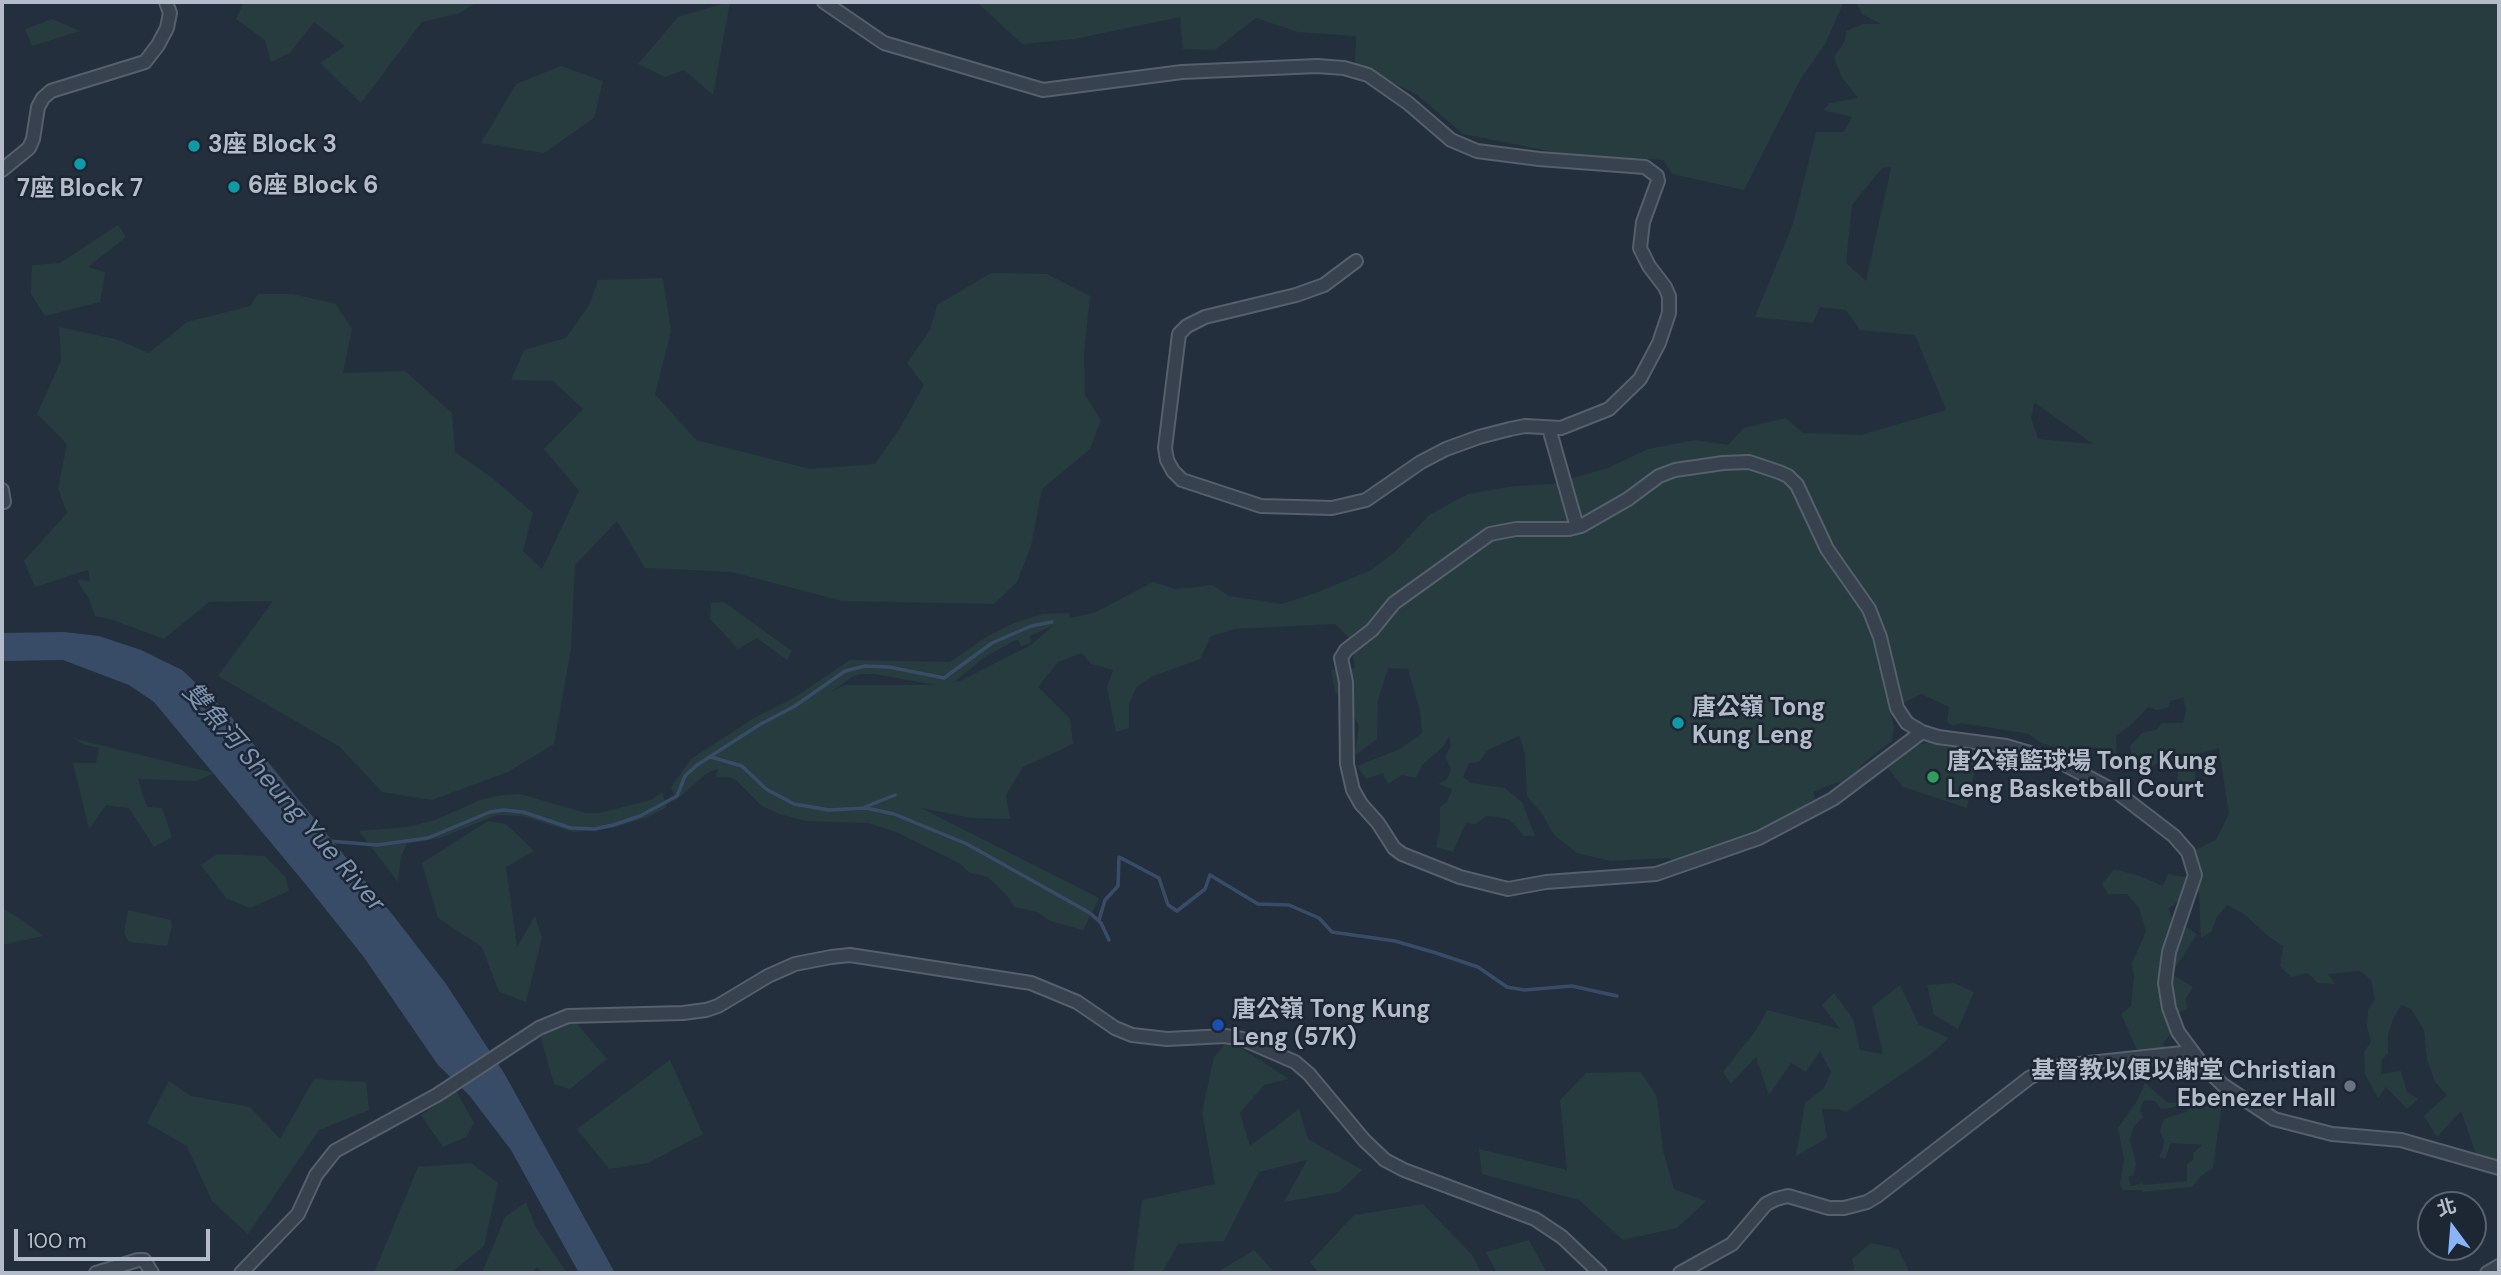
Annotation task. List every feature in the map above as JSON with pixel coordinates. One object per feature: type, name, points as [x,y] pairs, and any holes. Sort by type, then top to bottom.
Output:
[{"type":"street","points":[[2,170],[29,148],[38,107],[51,91],[145,62],[167,28],[170,13],[166,2]]},
{"type":"street","points":[[824,2],[884,43],[1043,90],[1182,72],[1317,66],[1344,68],[1368,75],[1408,103],[1451,140],[1477,151],[1645,167],[1651,170],[1658,181],[1643,222],[1640,248],[1669,296],[1669,313],[1659,344],[1640,379],[1609,409],[1561,428],[1525,426],[1479,437],[1421,461],[1366,500],[1332,508],[1261,506],[1182,480],[1167,460],[1165,448],[1179,334],[1187,326],[1205,317],[1296,295],[1324,285],[1356,261]]},
{"type":"street","points":[[1549,428],[1577,527]]},
{"type":"street","points":[[1922,732],[1836,797],[1759,838],[1656,874],[1546,882],[1508,889],[1460,877],[1402,854],[1394,848],[1378,823],[1361,804],[1349,778],[1346,682],[1341,664],[1342,654],[1372,630],[1394,603],[1490,534],[1516,529],[1577,527],[1628,499],[1659,476],[1675,470],[1749,462],[1788,476],[1797,485],[1827,548],[1869,609],[1880,637],[1897,708],[1902,718],[1922,732],[1938,737],[2006,746],[2060,762],[2118,793],[2183,844],[2190,856],[2195,875],[2169,952],[2165,983],[2172,1018],[2178,1032],[2192,1052],[2223,1085],[2274,1119],[2332,1134],[2401,1140],[2499,1168]]},
{"type":"street","points":[[242,1273],[257,1254],[287,1228],[298,1214],[316,1175],[335,1152],[453,1085],[554,1020],[568,1016],[706,1010],[795,964],[850,955],[1031,983],[1077,1002],[1115,1028],[1132,1035],[1167,1039],[1225,1035],[1241,1039],[1295,1062],[1309,1073],[1364,1140],[1385,1160],[1404,1170],[1535,1219],[1562,1237],[1600,1273]]},
{"type":"street","points":[[1680,1273],[1732,1244],[1766,1205],[1776,1199],[1788,1196],[1829,1208],[1844,1208],[1867,1202],[2029,1079],[2046,1069],[2192,1052]]},
{"type":"street","points":[[96,1273],[138,1260],[144,1261],[152,1273]]},
{"type":"street","points":[[2487,1273],[2499,1266]]},
{"type":"green space","points":[[244,2],[477,2],[460,13],[422,22],[361,103],[320,63],[345,46],[314,22],[290,53],[271,62],[265,40],[236,19]]},
{"type":"green space","points":[[730,2],[713,95],[684,70],[665,77],[638,64],[678,17]]},
{"type":"green space","points":[[977,2],[1844,2],[1825,44],[1800,80],[1744,190],[1672,174],[1663,160],[1564,154],[1463,134],[1416,94],[1355,64],[1356,36],[1298,32],[1256,18],[1215,50],[1183,49],[1180,17],[1075,39],[1022,44]]},
{"type":"green space","points":[[1856,2],[2499,2],[2499,1161],[2476,1154],[2461,1111],[2437,1137],[2424,1116],[2447,1095],[2435,1082],[2427,1060],[2424,1030],[2411,1009],[2401,1005],[2393,1019],[2388,1035],[2388,1054],[2382,1059],[2381,1074],[2401,1071],[2407,1092],[2418,1099],[2407,1109],[2386,1087],[2378,1098],[2365,1074],[2364,1052],[2371,1042],[2367,1026],[2368,1010],[2375,999],[2371,980],[2360,971],[2328,974],[2335,984],[2318,983],[2308,973],[2291,977],[2280,966],[2283,946],[2244,914],[2227,905],[2217,917],[2212,931],[2201,938],[2199,892],[2185,896],[2168,909],[2173,919],[2197,934],[2171,974],[2193,987],[2186,998],[2187,1009],[2177,1013],[2173,1031],[2163,1043],[2168,1052],[2175,1056],[2161,1068],[2150,1070],[2140,1057],[2121,1014],[2131,1006],[2134,977],[2132,963],[2146,932],[2139,908],[2127,894],[2108,894],[2102,884],[2114,869],[2163,886],[2168,874],[2185,877],[2195,850],[2216,840],[2229,814],[2219,748],[2194,755],[2196,787],[2180,794],[2174,786],[2178,777],[2178,761],[2163,760],[2146,773],[2132,762],[2130,746],[2142,733],[2158,729],[2161,723],[2183,723],[2186,709],[2183,698],[2170,701],[2168,708],[2157,710],[2148,707],[2116,736],[2117,755],[2101,755],[2095,747],[2073,752],[2041,743],[2029,734],[1961,723],[1953,726],[1947,722],[1949,707],[1921,694],[1902,704],[1900,695],[1886,694],[1894,727],[1892,741],[1860,766],[1863,773],[1853,787],[1838,782],[1813,792],[1815,799],[1764,828],[1747,841],[1683,866],[1668,858],[1611,861],[1577,853],[1555,836],[1527,796],[1525,753],[1519,736],[1488,750],[1479,762],[1469,763],[1463,777],[1471,783],[1505,788],[1522,802],[1535,836],[1524,836],[1510,820],[1486,816],[1476,824],[1466,823],[1453,852],[1436,847],[1440,831],[1440,807],[1447,802],[1452,789],[1438,784],[1447,779],[1451,770],[1445,756],[1451,747],[1449,736],[1444,746],[1422,765],[1416,778],[1402,775],[1388,784],[1383,773],[1366,779],[1357,766],[1400,749],[1422,733],[1420,711],[1408,669],[1388,668],[1378,700],[1377,739],[1355,755],[1359,726],[1344,699],[1335,692],[1331,670],[1355,668],[1350,639],[1335,624],[1235,629],[1211,636],[1200,659],[1151,677],[1136,688],[1129,704],[1129,728],[1116,732],[1107,687],[1113,670],[1091,664],[1082,653],[1058,662],[1038,687],[1070,719],[1073,744],[1023,767],[1006,795],[1010,819],[972,818],[921,808],[1099,898],[1083,930],[1050,921],[1038,912],[1014,907],[1009,898],[988,877],[970,873],[959,863],[896,832],[868,823],[806,821],[779,814],[762,806],[736,780],[716,777],[718,769],[707,773],[676,800],[671,787],[691,759],[754,718],[792,699],[850,660],[950,662],[988,636],[1014,623],[1043,614],[1070,613],[1069,618],[1094,613],[1153,582],[1176,589],[1213,585],[1229,596],[1281,604],[1371,570],[1396,551],[1429,515],[1468,494],[1515,486],[1552,484],[1608,468],[1648,449],[1695,440],[1728,445],[1744,428],[1786,418],[1803,433],[1861,435],[1946,410],[1915,335],[1860,330],[1846,310],[1820,307],[1813,323],[1755,317],[1793,224],[1816,132],[1844,132],[1852,117],[1823,110],[1830,103],[1858,98],[1841,76],[1834,57],[1845,41],[1846,31],[1863,24],[1881,24],[1862,14]],"holes":[[[1891,167],[1866,281],[1846,263],[1852,205],[1882,168]],[[2035,403],[2093,444],[2038,439],[2031,418]],[[1054,625],[1031,645],[954,682],[985,657],[1014,641],[1018,640],[1021,646],[1031,643],[1030,636]],[[874,674],[936,685],[845,685],[831,692],[852,677]]]},
{"type":"green space","points":[[52,19],[80,31],[32,46],[25,29]]},
{"type":"green space","points":[[561,66],[603,81],[594,118],[544,153],[481,143],[516,84]]},
{"type":"green space","points":[[118,225],[126,237],[88,267],[105,272],[100,302],[45,316],[31,294],[32,265],[60,263]]},
{"type":"green space","points":[[991,273],[1047,274],[1090,296],[1084,352],[1085,395],[1101,420],[1090,449],[1042,489],[1031,546],[1017,582],[994,604],[842,601],[732,572],[645,568],[617,521],[575,565],[571,649],[554,744],[508,772],[432,800],[382,792],[340,747],[218,676],[273,601],[209,602],[164,639],[95,616],[89,599],[77,580],[90,581],[88,570],[35,587],[24,561],[67,513],[58,488],[67,444],[37,414],[61,361],[59,327],[115,339],[149,353],[187,322],[250,306],[258,294],[293,294],[336,304],[352,329],[343,373],[405,371],[452,413],[455,452],[491,477],[533,513],[523,551],[542,569],[579,491],[544,449],[583,409],[553,381],[511,380],[524,350],[566,338],[590,304],[598,280],[663,278],[671,331],[655,394],[696,440],[810,469],[875,464],[900,428],[924,385],[907,363],[930,330],[937,305]]},
{"type":"green space","points":[[724,602],[792,651],[787,660],[757,638],[738,649],[710,619],[711,603]]},
{"type":"green space","points":[[72,738],[214,773],[196,781],[138,779],[147,807],[162,808],[172,837],[154,847],[129,808],[106,805],[89,829],[73,763],[96,763],[99,748]]},
{"type":"green space","name":"唐公嶺籃球場 Tong Kung Leng Basketball Court","points":[[1930,742],[1979,750],[1967,808],[1903,787],[1887,767],[1913,746]]},
{"type":"green space","points":[[662,792],[667,807],[648,817],[612,828],[573,832],[522,816],[497,815],[440,838],[407,844],[401,857],[398,882],[359,831],[407,827],[435,820],[483,799],[503,795],[520,794],[586,813],[599,813],[651,800]]},
{"type":"green space","points":[[488,821],[506,824],[534,851],[506,867],[517,947],[535,916],[542,938],[526,1002],[499,992],[482,947],[438,918],[422,863]]},
{"type":"green space","points":[[217,854],[265,856],[286,878],[289,891],[250,908],[226,898],[201,865]]},
{"type":"green space","points":[[2,908],[25,922],[43,936],[2,945]]},
{"type":"green space","points":[[128,910],[171,920],[167,946],[129,942],[124,933]]},
{"type":"green space","points":[[1954,983],[1974,992],[1958,1029],[1934,1015],[1927,985]]},
{"type":"green space","points":[[1900,985],[1919,1025],[1949,1038],[1930,1055],[1846,1112],[1822,1109],[1827,1138],[1796,1156],[1805,1103],[1824,1088],[1831,1072],[1820,1051],[1806,1072],[1791,1063],[1769,1095],[1756,1057],[1731,1084],[1723,1072],[1756,1030],[1767,1010],[1840,1029],[1822,1005],[1834,993],[1853,1019],[1860,1050],[1883,1054],[1872,1007]]},
{"type":"green space","points":[[572,1018],[607,1059],[570,1089],[554,1084],[540,1035]]},
{"type":"green space","points":[[1229,1040],[1289,1079],[1264,1085],[1240,1113],[1250,1146],[1299,1109],[1308,1139],[1362,1170],[1339,1192],[1284,1202],[1307,1160],[1259,1172],[1224,1241],[1178,1244],[1162,1273],[1133,1273],[1142,1200],[1215,1184],[1202,1112],[1214,1057]]},
{"type":"green space","points":[[670,1060],[703,1134],[648,1163],[609,1169],[577,1129]]},
{"type":"green space","points":[[1641,1072],[1657,1097],[1663,1151],[1674,1189],[1706,1201],[1677,1228],[1623,1240],[1579,1200],[1482,1174],[1479,1149],[1567,1170],[1560,1100],[1586,1073]]},
{"type":"green space","points":[[314,1079],[366,1082],[369,1110],[319,1130],[248,1234],[212,1201],[187,1146],[147,1123],[169,1081],[191,1096],[250,1107],[280,1139]]},
{"type":"green space","points":[[2145,1083],[2168,1103],[2186,1102],[2161,1109],[2155,1101],[2143,1101],[2140,1111],[2143,1117],[2133,1128],[2130,1140],[2136,1163],[2134,1175],[2128,1177],[2131,1186],[2187,1181],[2187,1164],[2193,1160],[2193,1153],[2202,1145],[2171,1143],[2165,1159],[2159,1157],[2163,1148],[2164,1140],[2160,1131],[2164,1119],[2186,1112],[2202,1095],[2224,1090],[2213,1168],[2202,1175],[2192,1187],[2142,1192],[2123,1190],[2120,1185],[2124,1159],[2118,1128],[2137,1101]]},
{"type":"green space","points":[[456,1091],[474,1123],[466,1137],[443,1147],[421,1115]]},
{"type":"green space","points":[[471,1163],[498,1183],[484,1246],[451,1273],[374,1273],[418,1167]]},
{"type":"green space","points":[[526,1202],[535,1226],[567,1273],[542,1273],[537,1267],[532,1273],[482,1273],[505,1217]]},
{"type":"green space","points":[[1423,1204],[1473,1256],[1481,1273],[1319,1273],[1310,1262],[1354,1215]]},
{"type":"green space","points":[[1529,1240],[1547,1273],[1497,1273],[1486,1252]]},
{"type":"green space","points":[[1871,1243],[1898,1249],[1910,1273],[1855,1273],[1852,1259]]},
{"type":"green space","points":[[1254,1250],[1275,1273],[1216,1273]]},
{"type":"water","name":"雙魚河 Sheung Yue River","points":[[64,632],[99,636],[141,650],[182,670],[228,713],[446,984],[504,1073],[615,1273],[579,1273],[511,1150],[469,1095],[438,1065],[363,956],[154,702],[129,685],[63,660],[2,661],[2,633]]},
{"type":"waterway","name":"雙魚河 Sheung Yue River","points":[[328,841],[377,845],[428,838],[490,812],[503,810],[523,812],[571,828],[595,829],[613,825],[640,816],[677,796],[685,776],[697,765],[759,725],[795,706],[845,671],[865,666],[889,667],[944,678],[992,643],[1031,626],[1052,622]]},
{"type":"waterway","points":[[711,757],[742,766],[766,789],[794,804],[829,810],[866,808],[894,814],[967,844],[1090,913],[1101,923],[1109,940]]},
{"type":"waterway","points":[[865,807],[895,795]]},
{"type":"waterway","points":[[1099,920],[1105,900],[1118,886],[1119,857],[1159,878],[1168,905],[1177,911],[1205,889],[1210,875],[1258,904],[1289,905],[1319,918],[1332,932],[1395,941],[1436,953],[1478,967],[1507,987],[1524,990],[1572,986],[1617,996]]},
{"type":"place","name":"3座 Block 3","points":[[194,146]]},
{"type":"place","name":"7座 Block 7","points":[[80,164]]},
{"type":"place","name":"6座 Block 6","points":[[234,187]]},
{"type":"place","name":"唐公嶺 Tong Kung Leng","points":[[1678,723]]},
{"type":"place","name":"唐公嶺籃球場 Tong Kung Leng Basketball Court","points":[[1933,777]]},
{"type":"place","name":"唐公嶺 Tong Kung Leng (57K)","points":[[1218,1025]]},
{"type":"place","name":"基督教以便以謝堂 Christian Ebenezer Hall","points":[[2350,1086]]}]
